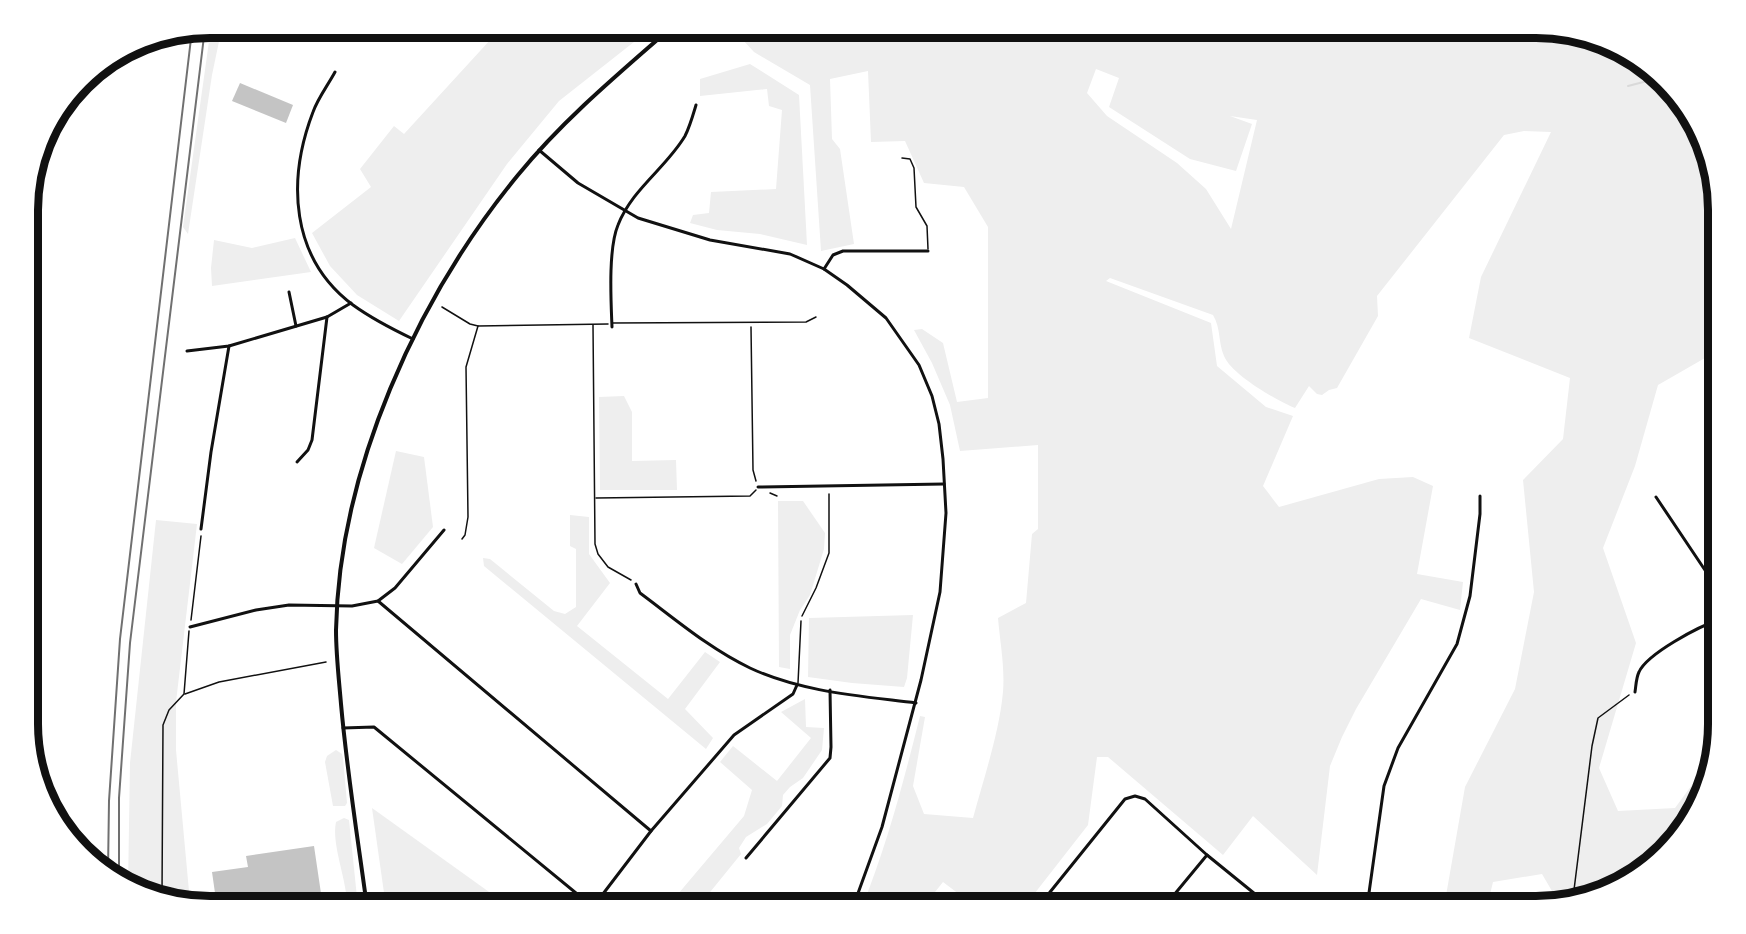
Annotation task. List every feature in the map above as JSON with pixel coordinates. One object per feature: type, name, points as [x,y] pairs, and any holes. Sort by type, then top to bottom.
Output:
[{"type":"street","points":[[366,896],[343,728],[337,663],[338,605],[342,560],[363,463],[413,339],[468,242],[498,200],[539,150],[590,99],[659,38]]},
{"type":"street","points":[[335,72],[314,110],[302,144],[297,175],[297,210],[305,241],[314,262],[351,303],[373,318],[413,339]]},
{"type":"street","points":[[612,325],[615,232],[630,202],[680,143],[696,105]]},
{"type":"street","points":[[539,150],[578,183],[624,212],[638,218],[710,240],[790,254],[824,269],[886,318],[919,365],[932,396],[939,424],[945,484],[946,513],[940,592],[916,703],[882,827],[857,896]]},
{"type":"street","points":[[824,269],[833,255],[843,251],[928,251]]},
{"type":"street","points":[[289,292],[296,326]]},
{"type":"street","points":[[187,351],[229,346],[327,317],[351,303]]},
{"type":"street","points":[[297,462],[308,450],[312,440],[327,317]]},
{"type":"street","points":[[201,529],[229,346]]},
{"type":"street","points":[[758,487],[945,484]]},
{"type":"street","points":[[1368,896],[1383,786],[1398,748],[1456,644],[1470,596],[1480,496]]},
{"type":"street","points":[[1656,497],[1708,575]]},
{"type":"street","points":[[190,627],[256,610],[290,605],[359,605],[378,602],[395,588],[444,530]]},
{"type":"street","points":[[636,584],[640,593],[707,642],[750,668],[798,684],[916,703]]},
{"type":"street","points":[[378,602],[651,831]]},
{"type":"street","points":[[1635,692],[1639,671],[1648,661],[1677,640],[1708,624]]},
{"type":"street","points":[[601,896],[651,831],[734,735],[793,694],[798,684]]},
{"type":"street","points":[[746,858],[830,758],[830,690]]},
{"type":"street","points":[[343,728],[374,727],[580,896]]},
{"type":"street","points":[[1047,896],[1125,799],[1135,796],[1144,799],[1257,896]]},
{"type":"street","points":[[1173,896],[1207,855]]},
{"type":"lane","points":[[902,158],[910,159],[914,168],[916,207],[927,226],[928,251]]},
{"type":"lane","points":[[612,325],[806,322],[816,317]]},
{"type":"lane","points":[[798,684],[801,621]]},
{"type":"path","points":[[442,307],[470,324],[478,326],[612,325]]},
{"type":"path","points":[[751,323],[753,470],[758,487],[777,496]]},
{"type":"path","points":[[593,325],[595,544],[598,554],[614,572],[627,576],[636,584]]},
{"type":"path","points":[[462,539],[465,535],[468,517],[466,367],[478,326]]},
{"type":"path","points":[[595,498],[750,496],[758,487]]},
{"type":"path","points":[[801,621],[803,610],[816,588],[829,554],[829,494]]},
{"type":"path","points":[[184,694],[201,529]]},
{"type":"path","points":[[162,890],[163,725],[170,710],[184,694],[219,682],[326,662]]},
{"type":"path","points":[[1573,892],[1592,746],[1598,718],[1635,692]]},
{"type":"shaded area","points":[[209,38],[220,38],[188,234],[183,227]]},
{"type":"shaded area","points":[[492,38],[639,38],[559,101],[507,164],[399,321],[357,295],[330,266],[312,233],[371,187],[360,169],[394,126],[404,134]]},
{"type":"shaded area","points":[[741,38],[1548,38],[1592,47],[1613,55],[1641,73],[1673,105],[1685,123],[1703,165],[1708,209],[1708,362],[1705,358],[1658,385],[1635,466],[1603,548],[1636,643],[1599,768],[1618,811],[1675,808],[1701,773],[1691,801],[1666,838],[1632,868],[1613,879],[1570,893],[1554,895],[1542,874],[1493,882],[1490,896],[1446,896],[1465,787],[1515,689],[1534,592],[1523,480],[1563,439],[1570,378],[1469,338],[1481,277],[1551,132],[1524,131],[1504,135],[1377,296],[1378,316],[1337,388],[1322,395],[1317,394],[1309,386],[1295,408],[1255,386],[1236,371],[1224,356],[1213,315],[1110,278],[1106,281],[1211,323],[1217,366],[1266,407],[1293,416],[1263,486],[1279,507],[1379,479],[1413,477],[1433,486],[1417,574],[1463,582],[1460,610],[1421,599],[1356,709],[1330,766],[1317,875],[1253,816],[1223,855],[1108,757],[1097,757],[1088,825],[1033,896],[961,896],[943,882],[932,896],[866,896],[887,836],[920,716],[925,717],[913,786],[924,814],[973,818],[995,740],[1003,692],[1003,664],[998,618],[1026,603],[1032,534],[1038,529],[1038,445],[960,451],[950,405],[932,363],[914,330],[922,329],[943,343],[957,402],[988,398],[988,227],[964,187],[924,183],[905,141],[871,142],[868,71],[830,79],[832,139],[840,149],[854,244],[821,251],[810,85],[754,52]],"holes":[[[1096,69],[1119,78],[1109,107],[1190,159],[1236,171],[1252,124],[1230,116],[1257,120],[1231,229],[1206,189],[1177,163],[1107,116],[1087,93]]]},
{"type":"shaded area","points":[[750,64],[799,95],[807,245],[760,234],[717,230],[690,223],[693,215],[709,213],[711,192],[776,189],[782,110],[769,106],[767,89],[700,96],[700,79]]},
{"type":"shaded area","points":[[295,238],[311,272],[212,286],[214,240],[252,248]]},
{"type":"shaded area","points":[[624,396],[632,412],[632,461],[676,460],[677,490],[600,490],[599,397]]},
{"type":"shaded area","points":[[396,451],[424,457],[433,527],[402,564],[374,548]]},
{"type":"shaded area","points":[[778,501],[803,501],[825,533],[824,549],[810,595],[800,610],[790,635],[790,669],[779,667]]},
{"type":"shaded area","points":[[570,515],[589,517],[589,554],[610,583],[577,626],[668,699],[705,652],[720,662],[685,709],[713,738],[706,749],[484,566],[483,558],[490,559],[554,611],[565,614],[576,607],[576,549],[570,546]]},
{"type":"shaded area","points":[[156,520],[197,524],[176,702],[176,750],[189,895],[165,891],[128,876],[130,763]]},
{"type":"shaded area","points":[[913,615],[907,678],[904,687],[808,677],[809,618]]},
{"type":"shaded area","points":[[805,699],[806,727],[824,728],[822,750],[803,778],[783,795],[782,806],[767,824],[746,837],[739,848],[741,854],[707,896],[676,896],[744,816],[752,790],[720,762],[733,746],[777,781],[811,738],[781,712]]},
{"type":"shaded area","points":[[336,750],[342,754],[343,758],[347,803],[345,806],[333,806],[325,762],[327,756]]},
{"type":"shaded area","points":[[372,808],[495,896],[384,896]]},
{"type":"shaded area","points":[[344,818],[349,820],[357,896],[347,896],[336,841],[336,822]]},
{"type":"building","points":[[240,83],[293,105],[286,123],[232,101]]},
{"type":"building","points":[[314,846],[321,896],[215,896],[212,872],[248,867],[246,856]]},
{"type":"waterway","points":[[1628,86],[1649,80]]},
{"type":"railway","points":[[119,871],[119,798],[130,643],[204,38]]},
{"type":"railway","points":[[108,863],[109,801],[120,639],[191,39]]}]
